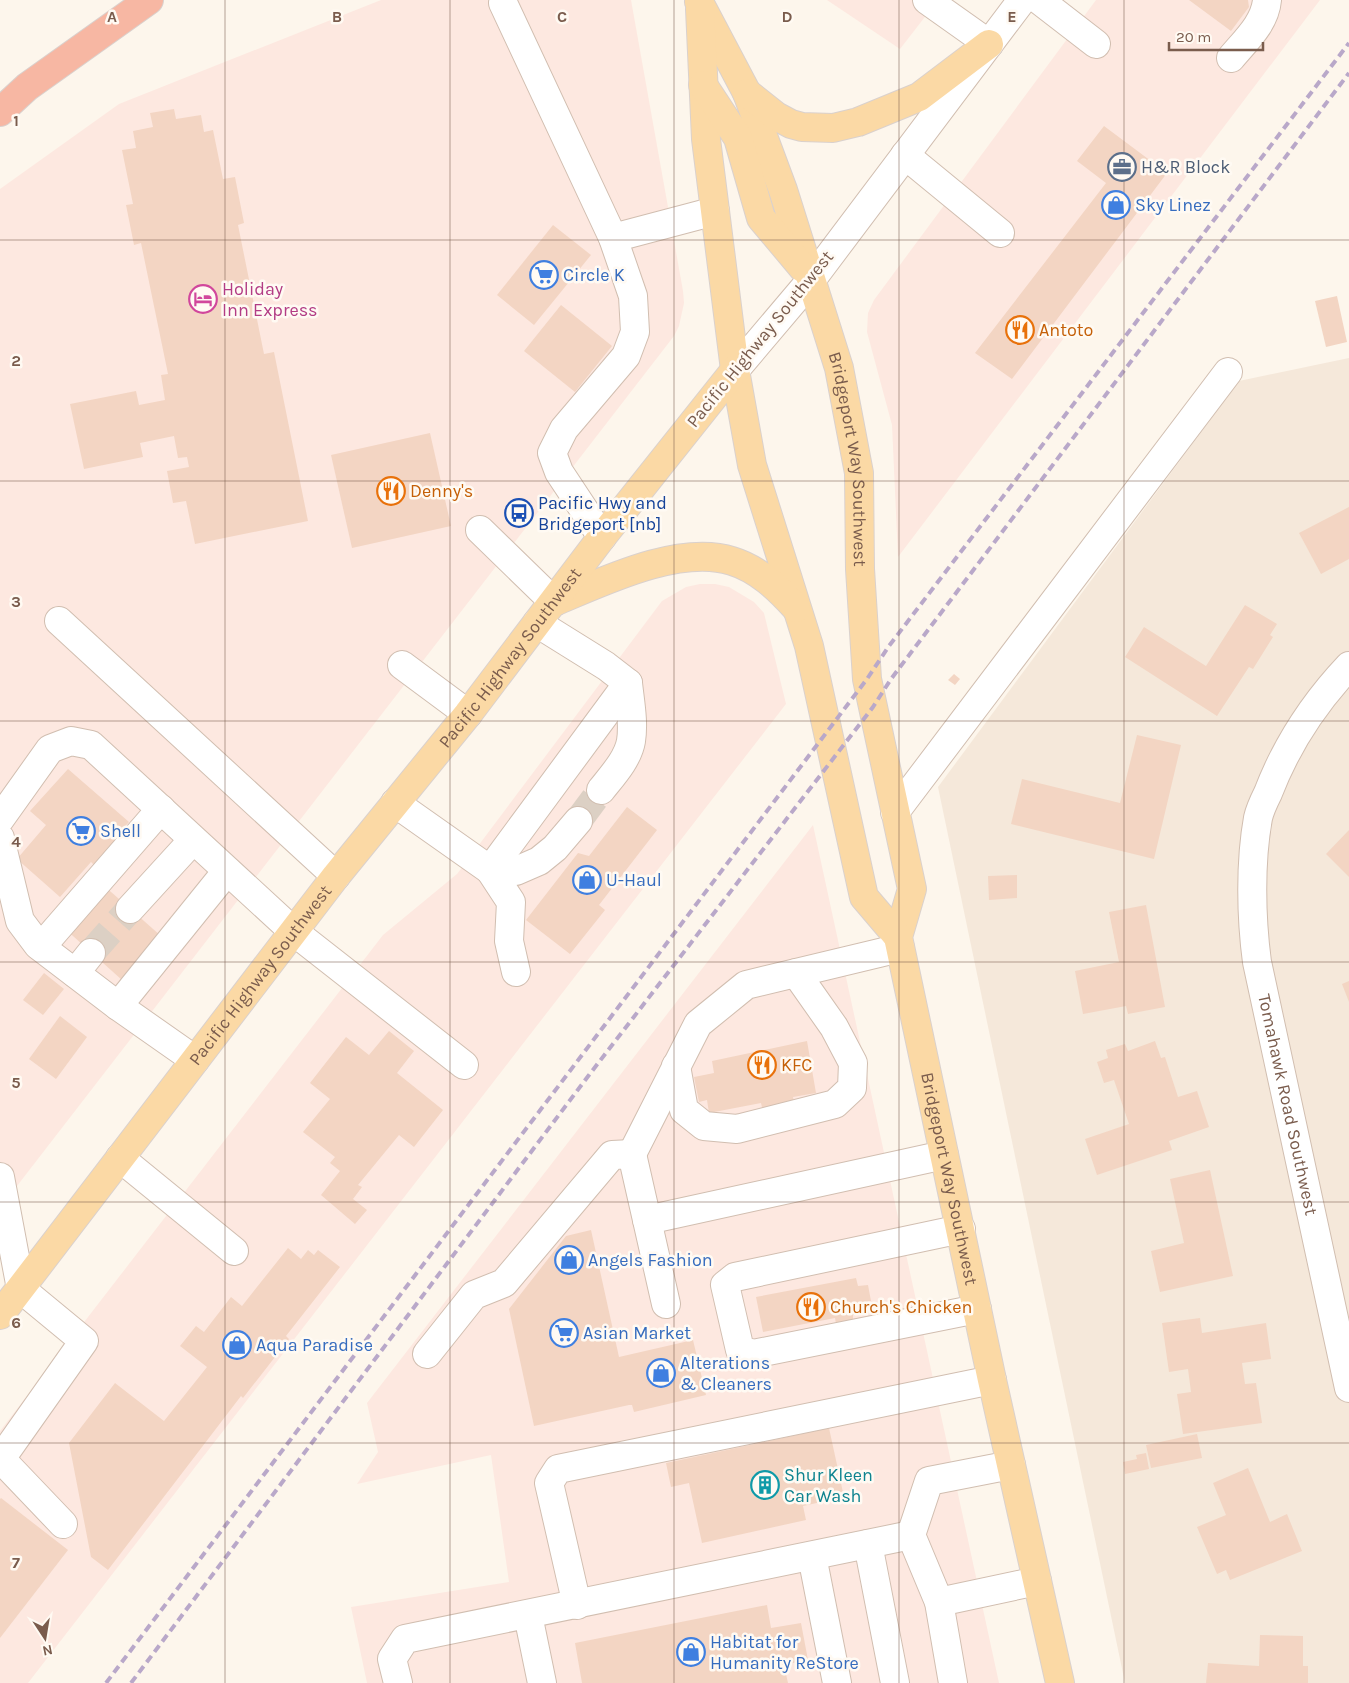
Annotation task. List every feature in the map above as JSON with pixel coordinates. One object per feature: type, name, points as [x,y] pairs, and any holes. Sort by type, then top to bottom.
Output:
[{"type":"highway","points":[[0,112],[27,87],[149,0]]},
{"type":"main road","name":"Bridgeport Way Southwest","points":[[699,1],[706,139],[735,370],[752,465],[811,655],[864,897],[899,942]]},
{"type":"main road","name":"Bridgeport Way Southwest","points":[[699,1],[747,93],[812,279],[839,368],[860,473],[860,569],[867,679],[912,888],[899,942],[992,1380],[1060,1683]]},
{"type":"main road","points":[[747,93],[776,116],[791,124],[802,127],[833,128],[858,122],[919,97],[989,44]]},
{"type":"main road","points":[[702,83],[738,138],[761,218],[812,279]]},
{"type":"main road","name":"Pacific Highway Southwest","points":[[0,1315],[293,931],[395,802],[468,714],[602,538],[735,370]]},
{"type":"main road","points":[[554,602],[616,577],[667,562],[712,558],[731,560],[755,571],[783,593],[798,610]]},
{"type":"street","points":[[926,0],[989,44]]},
{"type":"street","name":"Pacific Highway Southwest","points":[[735,370],[812,279],[1022,0]]},
{"type":"street","points":[[1039,0],[1096,44]]},
{"type":"street","points":[[1231,58],[1261,20],[1266,11],[1267,0]]},
{"type":"street","points":[[503,3],[612,238],[633,296],[635,332],[626,356],[564,429],[552,453],[559,472],[602,538]]},
{"type":"street","points":[[905,155],[1000,233]]},
{"type":"street","points":[[612,238],[716,212]]},
{"type":"street","points":[[895,812],[1228,372]]},
{"type":"street","points":[[480,530],[554,602]]},
{"type":"street","points":[[59,621],[336,876]]},
{"type":"street","points":[[537,623],[606,666],[628,683],[631,742],[620,766],[601,790]]},
{"type":"street","points":[[402,664],[468,714]]},
{"type":"street","name":"Tomahawk Road Southwest","points":[[1349,666],[1302,726],[1276,770],[1258,817],[1253,880],[1253,934],[1256,962],[1349,1388]]},
{"type":"street","points":[[490,870],[628,683]]},
{"type":"street","points":[[0,819],[50,749],[71,741],[91,745],[293,931],[464,1065]]},
{"type":"street","points":[[395,802],[490,870],[511,902],[509,941],[516,972]]},
{"type":"street","points":[[41,947],[161,810]]},
{"type":"street","points":[[490,870],[516,871],[539,861],[555,848],[578,821]]},
{"type":"street","points":[[0,838],[20,921],[41,947],[118,1006],[195,1060]]},
{"type":"street","points":[[130,909],[193,840]]},
{"type":"street","points":[[118,1006],[228,871]]},
{"type":"street","points":[[666,1304],[632,1154],[698,1024],[746,986],[899,942]]},
{"type":"street","points":[[75,974],[92,953]]},
{"type":"street","points":[[676,1066],[684,1110],[704,1126],[737,1129],[835,1104],[852,1088],[853,1063],[834,1027],[796,973]]},
{"type":"street","points":[[427,1354],[474,1295],[504,1283],[612,1155],[632,1154]]},
{"type":"street","points":[[647,1220],[944,1155]]},
{"type":"street","points":[[120,1158],[234,1251]]},
{"type":"street","points":[[0,1177],[20,1289],[84,1341],[0,1459],[63,1524]]},
{"type":"street","points":[[961,1229],[735,1277],[725,1285],[740,1350],[753,1354],[977,1309]]},
{"type":"street","points":[[577,1605],[549,1483],[558,1469],[992,1380]]},
{"type":"street","points":[[953,1683],[939,1602],[911,1535],[929,1481],[1011,1464]]},
{"type":"street","points":[[398,1683],[392,1659],[405,1639],[911,1535]]},
{"type":"street","points":[[868,1544],[895,1683]]},
{"type":"street","points":[[812,1556],[837,1683]]},
{"type":"street","points":[[939,1602],[1037,1581]]},
{"type":"street","points":[[528,1615],[542,1683]]},
{"type":"shaded area","points":[[381,0],[631,0],[683,291],[684,303],[679,326],[674,336],[0,1208],[0,189],[119,104]]},
{"type":"shaded area","points":[[827,0],[938,0],[900,49]]},
{"type":"shaded area","points":[[1096,0],[1320,0],[898,557],[892,425],[867,332],[868,313],[874,300]]},
{"type":"shaded area","points":[[1349,358],[1349,1683],[1125,1683],[938,787],[1239,381]]},
{"type":"shaded area","points":[[700,584],[715,584],[729,587],[754,602],[764,613],[786,704],[28,1683],[0,1683],[0,1431],[383,935],[457,874],[662,601],[686,587]]},
{"type":"shaded area","points":[[813,825],[999,1683],[367,1683],[351,1607],[509,1582],[491,1455],[357,1484],[378,1452],[367,1403]]},
{"type":"building","points":[[1189,0],[1248,0],[1249,7],[1231,31]]},
{"type":"building","name":"Holiday Inn Express","points":[[174,109],[176,119],[201,115],[204,132],[213,130],[223,179],[235,177],[244,223],[238,225],[264,354],[274,352],[308,521],[195,544],[186,501],[173,503],[167,471],[189,467],[187,457],[178,458],[174,436],[140,443],[143,457],[84,469],[70,404],[136,391],[139,405],[165,400],[161,375],[168,374],[141,243],[134,245],[126,205],[133,204],[122,150],[136,148],[133,131],[153,127],[150,113]]},
{"type":"building","points":[[1104,126],[1167,173],[1012,379],[975,353],[1106,183],[1077,161]]},
{"type":"building","name":"Circle K","points":[[553,225],[591,255],[534,325],[497,295]]},
{"type":"building","points":[[1337,296],[1347,342],[1326,347],[1315,301]]},
{"type":"building","points":[[561,305],[612,346],[575,392],[524,351]]},
{"type":"building","name":"Denny's","points":[[430,433],[451,526],[352,548],[331,455]]},
{"type":"building","points":[[1349,507],[1349,559],[1321,574],[1299,533]]},
{"type":"building","points":[[1245,605],[1277,624],[1270,635],[1273,637],[1253,669],[1249,667],[1217,716],[1125,657],[1144,627],[1206,666]]},
{"type":"building","points":[[954,674],[960,679],[955,685],[948,680]]},
{"type":"building","points":[[1137,735],[1181,745],[1154,859],[1011,824],[1022,779],[1120,803]]},
{"type":"building","name":"Shell","points":[[68,769],[129,822],[115,837],[118,840],[95,866],[91,862],[60,897],[17,859],[46,825],[30,811]]},
{"type":"building","name":"U-Haul","points":[[627,807],[657,830],[599,905],[605,910],[570,954],[526,920],[578,853],[589,856]]},
{"type":"building","points":[[1349,830],[1349,877],[1326,854]]},
{"type":"building","points":[[1017,875],[1017,898],[989,900],[988,876]]},
{"type":"building","name":"Shell","points":[[102,884],[161,936],[122,980],[63,927]]},
{"type":"building","points":[[1146,905],[1165,1007],[1128,1014],[1126,1006],[1083,1014],[1075,971],[1119,962],[1109,912]]},
{"type":"building","points":[[44,973],[64,989],[43,1015],[23,1000]]},
{"type":"building","points":[[1349,981],[1349,1002],[1342,984]]},
{"type":"building","points":[[60,1016],[87,1037],[56,1079],[29,1059]]},
{"type":"building","points":[[389,1031],[414,1051],[397,1073],[443,1110],[414,1147],[399,1135],[358,1185],[362,1187],[353,1199],[367,1210],[355,1224],[321,1195],[340,1171],[330,1163],[335,1157],[303,1132],[330,1099],[310,1083],[346,1037],[369,1055]]},
{"type":"building","points":[[807,1041],[816,1093],[793,1097],[795,1107],[763,1112],[761,1103],[709,1113],[707,1100],[699,1102],[694,1077],[714,1073],[712,1061]]},
{"type":"building","points":[[1155,1041],[1161,1058],[1165,1057],[1178,1097],[1197,1091],[1209,1127],[1169,1141],[1172,1150],[1097,1175],[1085,1139],[1129,1124],[1114,1080],[1104,1083],[1097,1062],[1108,1058],[1106,1050],[1125,1044],[1128,1051]]},
{"type":"building","points":[[1210,1170],[1233,1276],[1160,1292],[1151,1251],[1184,1243],[1170,1179]]},
{"type":"building","points":[[591,1230],[619,1357],[693,1340],[706,1395],[634,1412],[632,1405],[629,1405],[534,1426],[509,1309],[566,1236]]},
{"type":"building","points":[[288,1248],[301,1259],[308,1250],[314,1255],[318,1250],[340,1267],[286,1336],[289,1339],[243,1398],[241,1396],[108,1570],[91,1557],[69,1443],[115,1383],[164,1421],[207,1367],[180,1346],[196,1326],[204,1332],[231,1297],[242,1306]]},
{"type":"building","name":"Church's Chicken","points":[[856,1278],[858,1286],[868,1285],[871,1301],[864,1302],[866,1313],[853,1315],[853,1320],[836,1324],[835,1318],[763,1332],[756,1297]]},
{"type":"building","points":[[1200,1318],[1202,1333],[1266,1323],[1271,1359],[1242,1363],[1245,1384],[1256,1383],[1262,1423],[1183,1434],[1177,1394],[1191,1392],[1188,1369],[1169,1372],[1162,1323]]},
{"type":"building","name":"Shur Kleen Car Wash","points":[[829,1428],[844,1497],[803,1506],[806,1520],[702,1543],[689,1483],[671,1487],[666,1463]]},
{"type":"building","points":[[1197,1434],[1202,1458],[1151,1468],[1146,1445]]},
{"type":"building","points":[[1146,1453],[1149,1469],[1125,1474],[1123,1462],[1137,1459],[1136,1455]]},
{"type":"building","points":[[1248,1468],[1270,1522],[1287,1514],[1302,1551],[1230,1580],[1226,1570],[1217,1574],[1197,1527],[1226,1515],[1213,1483]]},
{"type":"building","points":[[0,1499],[68,1550],[0,1638]]},
{"type":"building","name":"Habitat for Humanity ReStore","points":[[767,1605],[771,1628],[801,1623],[808,1660],[784,1665],[788,1683],[582,1683],[575,1643]]},
{"type":"building","points":[[1260,1635],[1303,1636],[1303,1666],[1308,1666],[1308,1683],[1206,1683],[1208,1663],[1259,1666]]},
{"type":"tunnel","points":[[578,821],[601,790]]},
{"type":"tunnel","points":[[91,953],[130,909]]},
{"type":"railway","points":[[106,1683],[867,679],[889,646],[1349,43]]},
{"type":"railway","points":[[131,1683],[589,1075],[873,707],[891,679],[1349,73]]},
{"type":"place","name":"H&R Block","points":[[1122,167]]},
{"type":"place","name":"Sky Linez","points":[[1116,205]]},
{"type":"place","name":"Circle K","points":[[544,275]]},
{"type":"place","name":"Holiday Inn Express","points":[[203,299]]},
{"type":"place","name":"Antoto","points":[[1020,330]]},
{"type":"place","name":"Denny's","points":[[391,491]]},
{"type":"place","name":"Pacific Hwy and Bridgeport [nb]","points":[[519,513]]},
{"type":"place","name":"Shell","points":[[81,831]]},
{"type":"place","name":"U-Haul","points":[[587,880]]},
{"type":"place","name":"KFC","points":[[762,1065]]},
{"type":"place","name":"Angels Fashion","points":[[569,1260]]},
{"type":"place","name":"Church's Chicken","points":[[811,1307]]},
{"type":"place","name":"Asian Market","points":[[564,1333]]},
{"type":"place","name":"Aqua Paradise","points":[[237,1345]]},
{"type":"place","name":"Alterations & Cleaners","points":[[661,1373]]},
{"type":"place","name":"Shur Kleen Car Wash","points":[[765,1485]]},
{"type":"place","name":"Habitat for Humanity ReStore","points":[[691,1652]]}]
